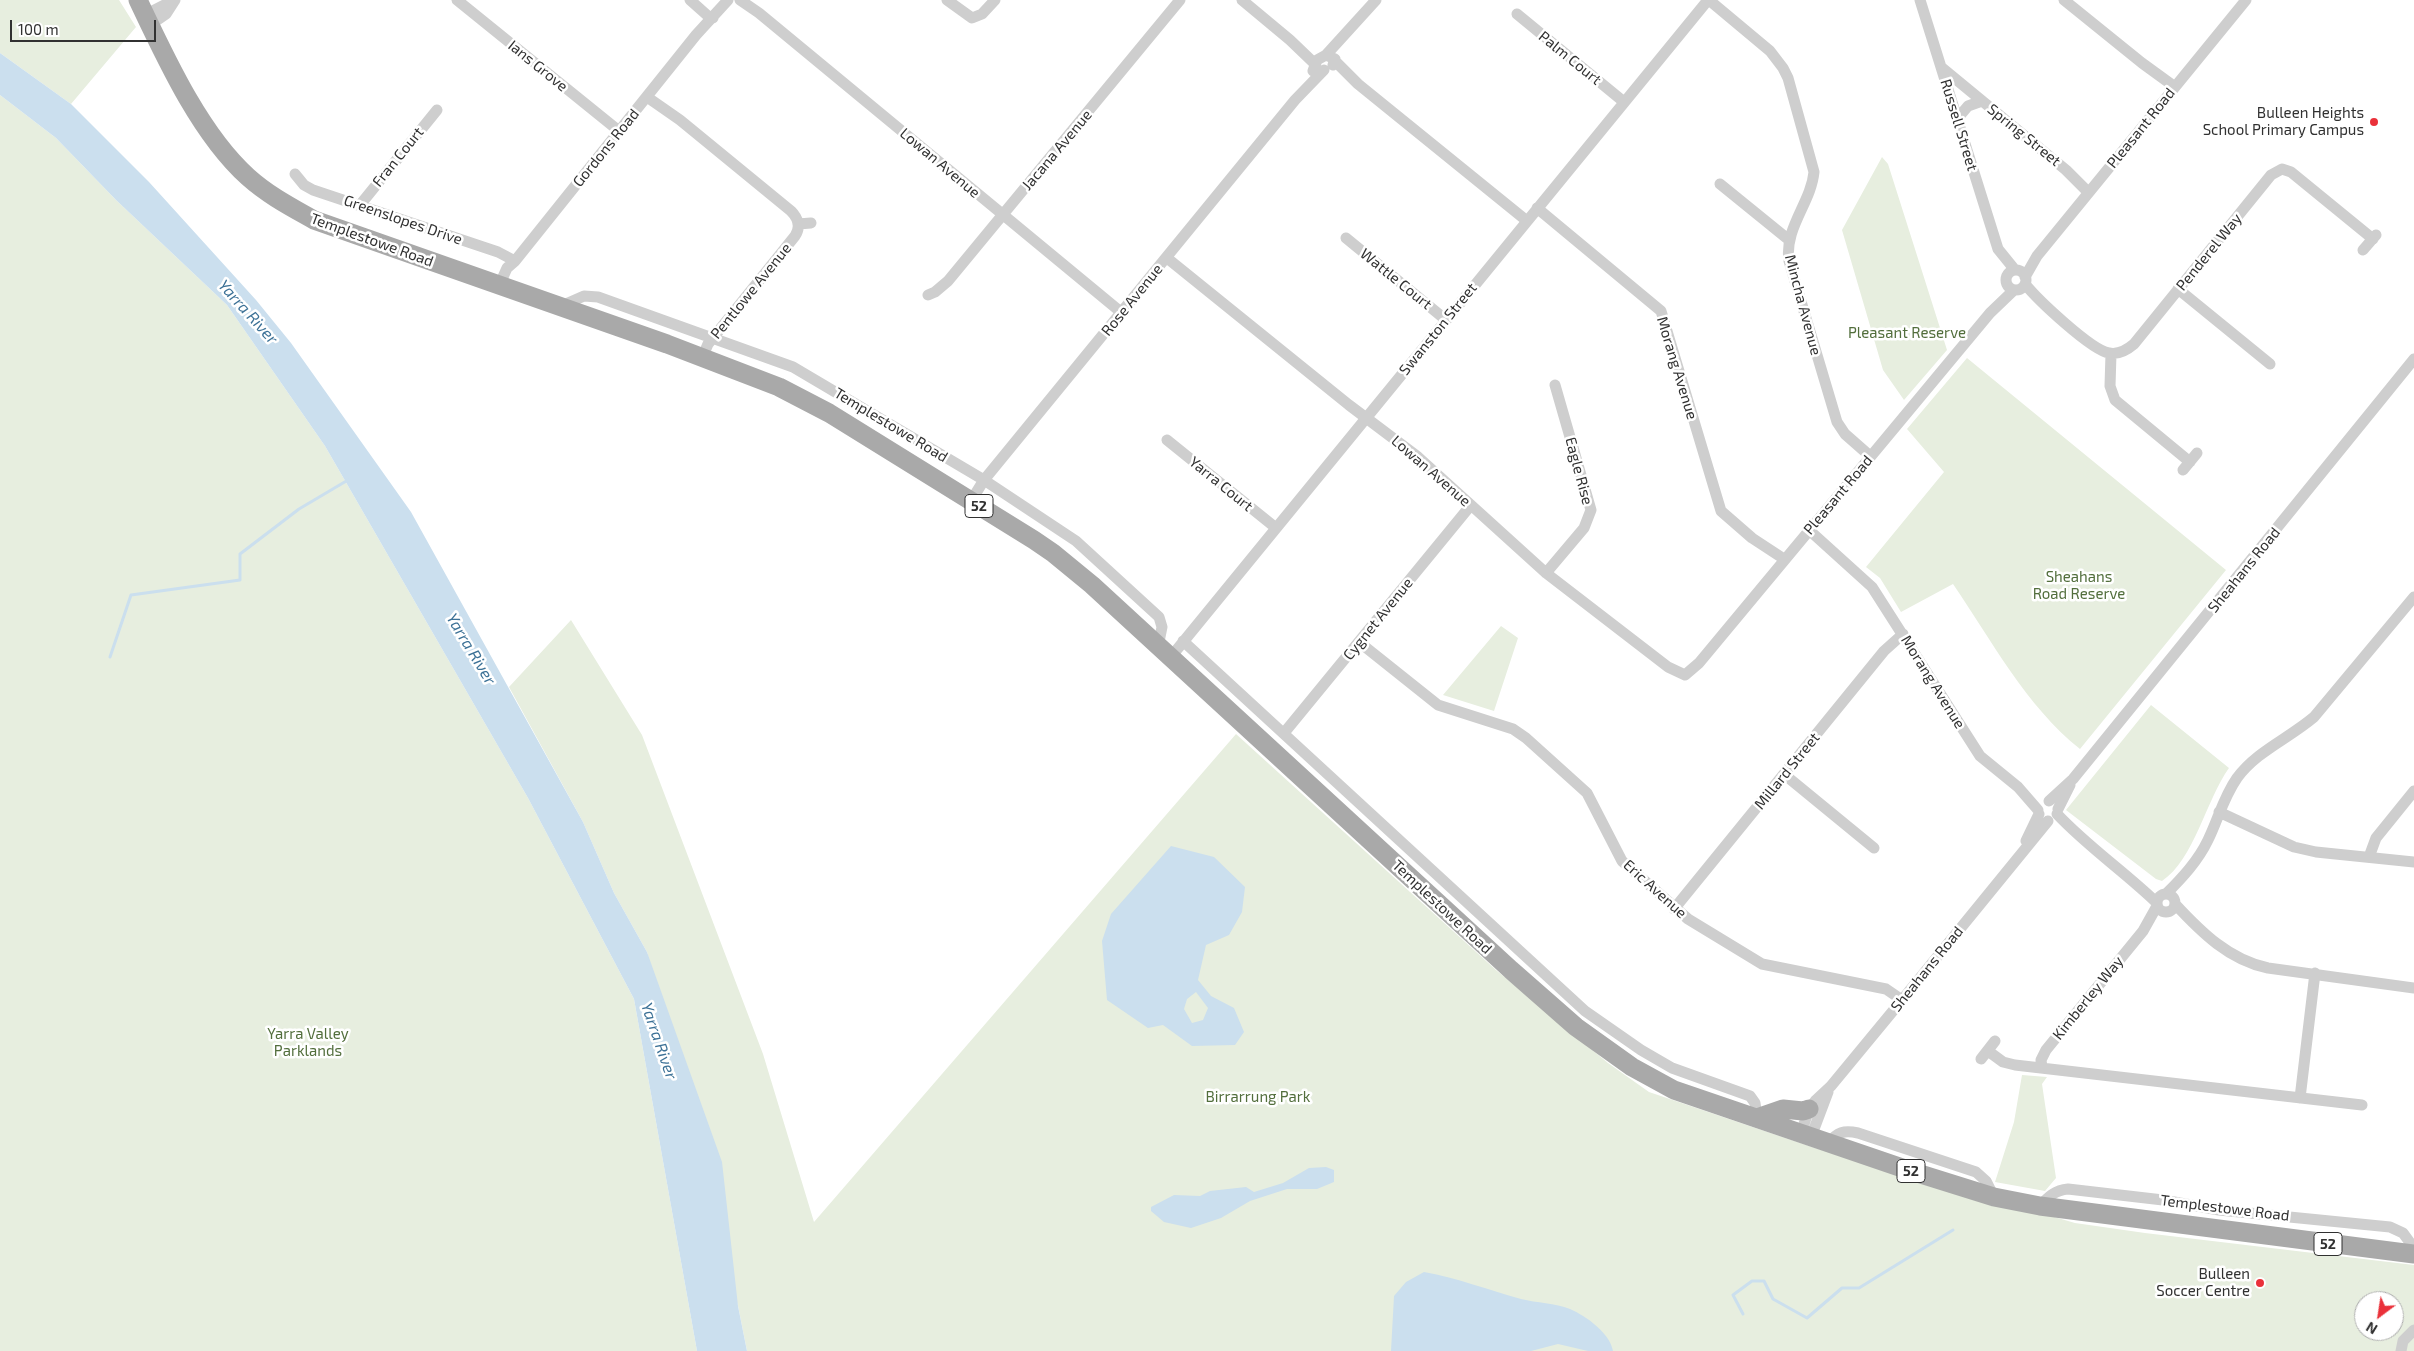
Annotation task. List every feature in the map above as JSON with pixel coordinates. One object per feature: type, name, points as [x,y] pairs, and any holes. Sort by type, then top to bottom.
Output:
[{"type":"main road","name":"Templestowe Road","points":[[144,13],[192,104],[221,149],[248,176],[280,201],[314,220],[779,387],[805,400],[1053,552],[1511,970],[1576,1026],[1632,1068],[1656,1082],[1828,1143],[1994,1197],[2040,1206],[2242,1231],[2291,1232],[2413,1246]]},
{"type":"main road","points":[[1757,1118],[1783,1109],[1803,1111],[1809,1109]]},
{"type":"street","points":[[144,13],[175,0]]},
{"type":"street","name":"Ians Grove","points":[[457,0],[619,131]]},
{"type":"street","points":[[690,0],[710,16]]},
{"type":"street","points":[[694,0],[710,16]]},
{"type":"street","name":"Gordons Road","points":[[504,288],[507,268],[515,261],[649,94],[721,0]]},
{"type":"street","name":"Gordons Road","points":[[710,16],[728,0]]},
{"type":"street","name":"Lowan Avenue","points":[[740,0],[759,13],[1122,313]]},
{"type":"street","name":"Lowan Avenue","points":[[747,0],[759,13]]},
{"type":"street","points":[[947,0],[968,17],[975,18],[982,14],[995,0]]},
{"type":"street","name":"Jacana Avenue","points":[[928,295],[935,292],[948,281],[1180,0]]},
{"type":"street","points":[[1242,0],[1290,40],[1358,84],[1526,221]]},
{"type":"street","name":"Rose Avenue","points":[[970,501],[984,480],[1376,0]]},
{"type":"street","name":"Swanston Street","points":[[1164,653],[1184,642],[1708,0]]},
{"type":"street","name":"Mincha Avenue","points":[[1708,0],[1770,51],[1788,78],[1814,172],[1812,186],[1789,240],[1789,261],[1840,430],[1870,456]]},
{"type":"street","name":"Russell Street","points":[[1920,0],[1998,249],[2002,272],[2016,280]]},
{"type":"street","points":[[2064,0],[2173,89]]},
{"type":"street","name":"Pleasant Road","points":[[1685,675],[1700,663],[2246,0]]},
{"type":"street","name":"Palm Court","points":[[1517,14],[1624,102]]},
{"type":"street","points":[[975,18],[975,30]]},
{"type":"street","name":"Spring Street","points":[[1941,67],[2091,190]]},
{"type":"street","name":"Pentlowe Avenue","points":[[649,94],[791,211],[798,224],[796,236],[712,338],[702,358]]},
{"type":"street","name":"Spring Street","points":[[1957,119],[1968,106],[1982,101]]},
{"type":"street","name":"Fran Court","points":[[360,205],[437,110]]},
{"type":"street","name":"Penderel Way","points":[[2111,354],[2119,353],[2129,348],[2271,175],[2282,169],[2291,172],[2375,236],[2363,250]]},
{"type":"street","name":"Greenslopes Drive","points":[[295,174],[313,190],[498,252],[515,261]]},
{"type":"street","points":[[1720,184],[1789,240]]},
{"type":"street","name":"Morang Avenue","points":[[1537,208],[1661,311],[1718,504],[1725,516],[1782,562]]},
{"type":"street","name":"Pentlowe Avenue","points":[[798,224],[811,222]]},
{"type":"street","name":"Wattle Court","points":[[1346,238],[1446,320]]},
{"type":"street","name":"Lowan Avenue","points":[[1167,258],[1418,457],[1546,574],[1668,667],[1685,675]]},
{"type":"street","points":[[2016,280],[2098,349],[2111,354],[2110,386],[2115,400],[2190,462]]},
{"type":"street","points":[[2178,289],[2270,364]]},
{"type":"street","name":"Templestowe Road","points":[[560,307],[578,298],[591,296],[793,367],[984,480],[1076,540],[1159,616],[1164,653]]},
{"type":"street","name":"Sheahans Road","points":[[1806,1135],[1809,1109],[1831,1086],[1902,1000],[2021,852],[2048,811],[2073,779],[2414,360]]},
{"type":"street","name":"Eagle Rise","points":[[1546,574],[1584,528],[1590,510],[1555,385]]},
{"type":"street","name":"Yarra Court","points":[[1167,440],[1276,528]]},
{"type":"street","name":"Cygnet Avenue","points":[[1284,733],[1471,505]]},
{"type":"street","name":"Morang Avenue","points":[[1806,532],[1872,587],[1980,756],[2134,881],[2166,903]]},
{"type":"street","name":"Kimberley Way","points":[[2042,1068],[2040,1060],[2046,1050],[2166,903],[2186,874],[2208,841],[2226,796],[2244,770],[2262,752],[2300,729],[2314,717],[2414,597]]},
{"type":"street","name":"Millard Street","points":[[1674,910],[1884,651],[1902,634]]},
{"type":"street","name":"Templestowe Road","points":[[1184,642],[1585,1011],[1633,1046],[1672,1068],[1750,1096],[1756,1105],[1757,1118]]},
{"type":"street","name":"Eric Avenue","points":[[1359,642],[1438,704],[1513,729],[1526,738],[1584,788],[1622,861],[1674,910],[1762,964],[1886,989],[1902,1000]]},
{"type":"street","points":[[1685,675],[1686,687]]},
{"type":"street","points":[[1785,774],[1874,848]]},
{"type":"street","points":[[2369,857],[2376,838],[2414,791]]},
{"type":"street","points":[[2219,812],[2294,847],[2414,862]]},
{"type":"street","points":[[2166,903],[2228,952],[2248,963],[2268,968],[2414,988]]},
{"type":"street","points":[[2300,1098],[2315,973]]},
{"type":"street","points":[[1988,1051],[2007,1064],[2362,1105]]},
{"type":"street","name":"Sheahans Road","points":[[1806,1135],[1831,1086]]},
{"type":"street","name":"Templestowe Road","points":[[2040,1206],[2051,1194],[2060,1189],[2068,1189],[2219,1210],[2390,1227],[2403,1233],[2413,1246]]},
{"type":"street","points":[[2402,1351],[2403,1341],[2414,1330]]},
{"type":"green space","points":[[0,0],[119,0],[136,27],[71,104],[0,53]]},
{"type":"green space","name":"Yarra Valley Parklands","points":[[0,95],[56,138],[116,200],[227,305],[325,446],[528,798],[634,999],[697,1351],[0,1351]]},
{"type":"green space","name":"Pleasant Reserve","points":[[1882,157],[1888,164],[1947,350],[1904,400],[1883,370],[1842,230]]},
{"type":"green space","name":"Sheahans Road Reserve","points":[[1967,358],[2226,570],[2080,749],[2061,732],[2026,693],[1953,584],[1901,612],[1880,578],[1866,567],[1944,472],[1907,429]]},
{"type":"green space","name":"Birrarrung Park","points":[[571,620],[642,735],[763,1054],[814,1222],[1236,734],[1496,970],[1608,1063],[1649,1092],[1815,1148],[2075,1223],[2414,1265],[2414,1351],[747,1351],[738,1306],[647,952],[614,893],[583,822],[509,687]]},
{"type":"green space","points":[[1501,626],[1518,638],[1494,711],[1443,695]]},
{"type":"green space","points":[[2151,705],[2229,768],[2213,796],[2199,829],[2183,859],[2162,881],[2156,879],[2066,810]]},
{"type":"green space","points":[[2022,1075],[2047,1077],[2042,1084],[2056,1178],[2045,1191],[1995,1182],[2014,1122]]},
{"type":"water","name":"Yarra River","points":[[0,53],[71,104],[149,182],[256,300],[291,343],[411,512],[583,822],[614,893],[647,952],[722,1162],[738,1306],[747,1351],[697,1351],[634,999],[528,798],[325,446],[227,305],[116,200],[56,138],[0,95]]},
{"type":"water","points":[[1171,846],[1214,857],[1245,887],[1242,912],[1229,935],[1206,945],[1198,980],[1211,996],[1234,1008],[1244,1032],[1235,1045],[1192,1046],[1163,1025],[1148,1028],[1107,1000],[1102,941],[1111,914]],"holes":[[[1196,992],[1208,1008],[1203,1020],[1192,1023],[1184,1009],[1187,999]]]},
{"type":"water","points":[[1326,1167],[1334,1170],[1334,1182],[1317,1189],[1287,1189],[1250,1201],[1221,1218],[1191,1228],[1164,1222],[1151,1211],[1151,1207],[1174,1195],[1200,1196],[1210,1191],[1246,1187],[1254,1192],[1283,1183],[1309,1168]]},
{"type":"water","points":[[1424,1272],[1521,1299],[1558,1305],[1570,1309],[1596,1326],[1607,1338],[1613,1351],[1588,1351],[1558,1344],[1531,1351],[1391,1351],[1394,1296],[1406,1282]]},
{"type":"waterway","points":[[110,657],[131,595],[240,580],[240,554],[299,509],[348,480]]},
{"type":"waterway","points":[[1743,1314],[1733,1295],[1752,1281],[1764,1281],[1773,1299],[1807,1318],[1842,1288],[1859,1288],[1953,1230]]},
{"type":"place","name":"Bulleen Heights School Primary Campus","points":[[2374,122]]},
{"type":"place","name":"Bulleen Soccer Centre","points":[[2260,1283]]}]
